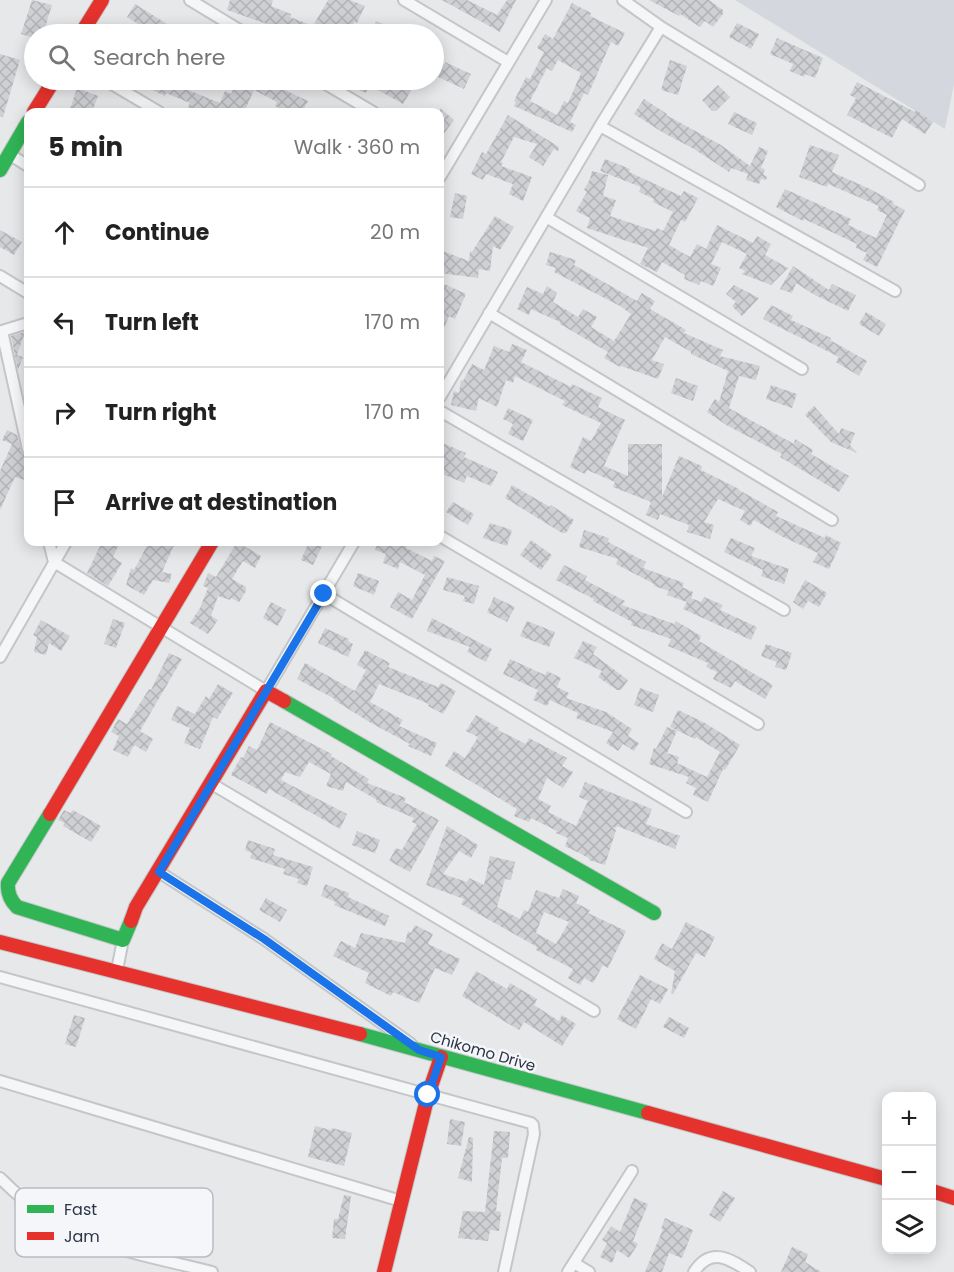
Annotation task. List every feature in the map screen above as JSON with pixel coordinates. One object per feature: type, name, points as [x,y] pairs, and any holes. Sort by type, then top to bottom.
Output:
[{"type":"street","points":[[87,24],[102,0]]},
{"type":"street","points":[[190,0],[230,24]]},
{"type":"street","points":[[404,0],[508,62]]},
{"type":"street","points":[[444,170],[546,0]]},
{"type":"street","points":[[623,0],[661,27],[919,185]]},
{"type":"street","points":[[444,390],[661,27]]},
{"type":"street","points":[[36,108],[48,90]]},
{"type":"street","points":[[122,90],[152,108]]},
{"type":"street","points":[[336,90],[366,108]]},
{"type":"street","points":[[600,126],[895,291]]},
{"type":"street","points":[[0,170],[24,129]]},
{"type":"street","points":[[9,154],[24,163]]},
{"type":"street","points":[[444,156],[450,160]]},
{"type":"street","points":[[546,217],[802,369]]},
{"type":"street","points":[[0,276],[24,291]]},
{"type":"street","points":[[489,313],[832,520]]},
{"type":"street","points":[[24,324],[1,332],[24,432]]},
{"type":"street","points":[[444,413],[784,610]]},
{"type":"street","points":[[444,538],[758,724]]},
{"type":"street","points":[[50,546],[54,562],[266,691],[654,913]]},
{"type":"street","points":[[0,657],[64,546]]},
{"type":"street","points":[[123,940],[17,907],[7,890],[14,872],[210,546]]},
{"type":"street","points":[[117,970],[123,940],[136,907],[212,784],[352,546]]},
{"type":"street","points":[[324,594],[686,812]]},
{"type":"street","points":[[212,784],[594,1011]]},
{"type":"street","points":[[159,872],[264,939],[419,1050]]},
{"type":"street","name":"Chikomo Drive","points":[[0,942],[117,970],[419,1050],[882,1178]]},
{"type":"street","points":[[0,977],[509,1116],[533,1125],[534,1134],[504,1272]]},
{"type":"street","points":[[384,1272],[428,1095],[441,1057]]},
{"type":"street","points":[[0,1081],[401,1201]]},
{"type":"street","points":[[589,1272],[571,1268],[632,1172]]},
{"type":"street","points":[[0,1178],[15,1193]]},
{"type":"street","points":[[936,1192],[954,1198]]},
{"type":"street","points":[[154,1257],[212,1272]]},
{"type":"street","points":[[694,1272],[703,1260],[716,1257],[730,1259],[750,1272]]},
{"type":"shaded area","points":[[735,0],[954,0],[954,84],[945,129]]},
{"type":"building","points":[[32,0],[52,5],[46,24],[24,24]]},
{"type":"building","points":[[230,0],[273,0],[271,6],[308,24],[267,24],[227,10]]},
{"type":"building","points":[[328,0],[350,0],[365,6],[357,23],[353,24],[314,24]]},
{"type":"building","points":[[442,0],[467,0],[497,15],[507,0],[516,0],[500,32]]},
{"type":"building","points":[[649,0],[709,0],[723,10],[723,14],[713,27],[705,21],[700,27],[680,14],[679,16]]},
{"type":"building","points":[[572,3],[591,13],[590,16],[625,33],[618,46],[611,42],[588,95],[584,93],[570,122],[576,125],[572,132],[514,106],[516,102],[514,101],[526,77],[530,79],[544,52],[537,48],[545,34],[553,39]],"holes":[[[558,60],[581,73],[568,103],[564,101],[557,115],[530,101],[547,68],[552,71]]]},
{"type":"building","points":[[135,4],[167,24],[138,24],[127,17]]},
{"type":"building","points":[[737,23],[759,34],[751,49],[729,37]]},
{"type":"building","points":[[777,38],[823,58],[815,78],[805,74],[804,77],[790,71],[793,64],[770,54]]},
{"type":"building","points":[[0,54],[20,60],[3,117],[0,117]]},
{"type":"building","points":[[670,60],[687,66],[678,95],[661,90]]},
{"type":"building","points":[[445,62],[471,74],[464,89],[444,80]]},
{"type":"building","points":[[857,82],[915,112],[916,110],[933,122],[925,134],[902,119],[892,138],[847,115],[856,98],[850,95]]},
{"type":"building","points":[[718,85],[730,97],[716,111],[712,111],[702,100]]},
{"type":"building","points":[[76,90],[98,96],[94,108],[70,108]]},
{"type":"building","points":[[152,90],[188,90],[220,103],[225,91],[231,94],[233,90],[254,90],[246,108],[188,108],[190,103],[166,93],[165,96]]},
{"type":"building","points":[[254,90],[285,90],[308,101],[304,108],[279,108],[275,106],[277,102]]},
{"type":"building","points":[[378,90],[411,90],[403,104]]},
{"type":"building","points":[[644,99],[666,115],[721,145],[750,166],[759,147],[768,151],[761,168],[765,169],[763,174],[767,177],[766,180],[761,179],[759,184],[746,180],[748,174],[731,168],[729,172],[634,114]]},
{"type":"building","points":[[444,111],[454,120],[444,134]]},
{"type":"building","points":[[734,112],[757,123],[752,135],[728,124]]},
{"type":"building","points":[[508,115],[559,147],[558,151],[554,149],[543,166],[529,157],[537,144],[514,137],[501,166],[532,177],[523,201],[509,194],[513,184],[486,174],[483,180],[471,174],[482,152],[486,154]]},
{"type":"building","points":[[810,145],[839,155],[832,172],[870,189],[905,210],[877,267],[863,260],[867,253],[856,248],[857,244],[776,207],[785,189],[851,219],[848,225],[876,238],[887,215],[877,210],[879,206],[828,184],[827,187],[799,177]]},
{"type":"building","points":[[605,159],[630,169],[629,172],[681,196],[684,191],[698,198],[685,222],[681,220],[669,245],[690,257],[697,244],[706,249],[717,225],[753,243],[757,236],[771,244],[765,255],[788,268],[771,285],[742,274],[745,271],[739,268],[747,254],[722,242],[711,264],[721,268],[713,286],[701,281],[699,285],[684,279],[685,275],[662,262],[657,272],[640,264],[648,248],[587,228],[590,218],[576,211],[587,192],[584,190],[592,171],[608,175],[603,196],[616,200],[610,216],[655,231],[657,228],[663,231],[673,212],[639,192],[641,187],[600,171]]},
{"type":"building","points":[[455,193],[467,196],[463,219],[450,217]]},
{"type":"building","points":[[495,216],[514,227],[500,250],[493,246],[490,271],[479,269],[478,278],[444,274],[444,252],[469,261],[470,251],[472,252]]},
{"type":"building","points":[[0,230],[22,242],[14,255],[0,247]]},
{"type":"building","points":[[550,252],[576,260],[574,265],[637,301],[642,293],[655,301],[650,309],[686,330],[684,333],[723,350],[720,356],[760,366],[756,380],[739,376],[729,408],[794,444],[795,439],[813,450],[811,454],[849,476],[839,492],[780,457],[782,454],[728,426],[707,412],[715,399],[719,402],[728,371],[691,354],[665,337],[652,360],[664,364],[658,379],[620,367],[604,358],[608,352],[560,322],[531,309],[529,315],[517,309],[527,287],[543,294],[547,286],[557,293],[553,302],[578,317],[583,309],[597,317],[591,327],[614,341],[631,314],[554,272],[556,268],[546,265]]},
{"type":"building","points":[[793,266],[829,290],[832,284],[856,295],[848,311],[796,283],[792,293],[780,289]]},
{"type":"building","points":[[444,284],[466,294],[455,319],[449,316],[444,328]]},
{"type":"building","points":[[734,285],[759,298],[742,316],[732,306],[736,302],[726,294]]},
{"type":"building","points":[[771,305],[793,316],[791,320],[831,338],[830,340],[867,361],[859,376],[836,362],[839,357],[763,319]]},
{"type":"building","points":[[866,312],[886,324],[879,336],[859,324]]},
{"type":"building","points":[[24,332],[17,355],[23,357],[18,370],[11,336]]},
{"type":"building","points":[[512,344],[527,350],[521,362],[571,387],[572,384],[602,398],[598,407],[625,420],[604,466],[628,476],[628,444],[662,444],[662,497],[679,456],[702,466],[701,470],[778,512],[776,516],[841,543],[829,569],[813,562],[818,553],[783,537],[754,520],[750,526],[740,520],[745,511],[718,499],[704,522],[714,525],[710,539],[687,532],[689,525],[660,514],[658,520],[646,515],[651,502],[613,487],[615,482],[587,470],[585,474],[570,467],[583,437],[591,441],[601,423],[562,405],[565,401],[515,376],[513,383],[506,380],[497,407],[479,398],[476,411],[451,405],[454,391],[459,393],[461,380],[463,381],[472,364],[484,370],[494,346],[509,352]]},
{"type":"building","points":[[676,378],[698,386],[693,401],[671,393]]},
{"type":"building","points":[[771,385],[797,394],[792,408],[766,399]]},
{"type":"building","points":[[814,406],[839,434],[841,428],[855,433],[850,445],[857,453],[831,442],[805,415]]},
{"type":"building","points":[[508,408],[533,420],[523,441],[508,434],[513,424],[503,419]]},
{"type":"building","points":[[7,430],[17,435],[24,455],[24,480],[15,477],[0,510],[0,471],[12,444],[2,440]]},
{"type":"building","points":[[444,444],[466,453],[464,457],[498,472],[491,486],[467,476],[464,483],[444,475]]},
{"type":"building","points":[[512,485],[574,520],[566,533],[562,533],[505,498]]},
{"type":"building","points":[[453,502],[474,514],[468,525],[446,512]]},
{"type":"building","points":[[490,523],[512,530],[507,546],[483,538]]},
{"type":"building","points":[[584,530],[609,538],[608,542],[646,562],[643,568],[684,583],[682,587],[693,592],[691,598],[701,602],[704,597],[723,605],[720,610],[757,627],[751,640],[683,609],[687,602],[667,595],[669,591],[654,586],[616,564],[618,559],[579,547]]},
{"type":"building","points":[[731,538],[755,548],[751,556],[789,569],[784,584],[761,576],[763,570],[724,552]]},
{"type":"building","points":[[531,540],[552,555],[541,570],[520,555]]},
{"type":"building","points":[[100,546],[118,546],[113,557],[122,563],[108,586],[87,573]]},
{"type":"building","points":[[147,546],[174,546],[162,572],[172,574],[169,583],[153,580],[144,595],[126,585],[131,568],[134,570]]},
{"type":"building","points":[[235,546],[244,546],[261,556],[255,568],[243,561],[232,579],[246,587],[239,602],[218,596],[211,616],[218,620],[208,634],[190,623],[200,608],[208,588],[203,586],[208,573],[216,577]]},
{"type":"building","points":[[307,546],[322,546],[313,565],[301,560]]},
{"type":"building","points":[[376,546],[407,546],[406,548],[432,561],[434,556],[445,561],[412,619],[390,607],[398,592],[412,600],[425,575],[400,562],[398,569],[383,563],[386,554],[375,550]]},
{"type":"building","points":[[564,565],[587,576],[585,580],[625,601],[622,605],[674,624],[676,621],[701,636],[699,641],[773,685],[765,699],[735,681],[731,688],[713,679],[717,672],[706,667],[708,663],[668,646],[671,639],[631,625],[632,622],[593,601],[594,599],[556,580]]},
{"type":"building","points":[[358,573],[379,581],[374,595],[353,586]]},
{"type":"building","points":[[447,577],[479,586],[474,604],[463,601],[465,596],[443,590]]},
{"type":"building","points":[[805,580],[827,593],[819,607],[808,601],[803,609],[793,602]]},
{"type":"building","points":[[494,597],[515,607],[507,622],[487,612]]},
{"type":"building","points":[[271,602],[286,610],[278,626],[263,618]]},
{"type":"building","points":[[432,618],[492,649],[486,662],[467,652],[470,647],[427,631]]},
{"type":"building","points":[[113,619],[125,623],[116,648],[104,644]]},
{"type":"building","points":[[41,620],[70,636],[61,651],[49,643],[46,655],[34,652],[37,637],[33,635]]},
{"type":"building","points":[[527,621],[555,632],[549,647],[520,636]]},
{"type":"building","points":[[325,628],[349,639],[348,641],[353,644],[348,657],[318,643]]},
{"type":"building","points":[[583,641],[597,647],[593,654],[628,680],[621,690],[617,690],[598,677],[602,671],[574,658]]},
{"type":"building","points":[[766,644],[792,653],[786,670],[775,667],[777,662],[761,656]]},
{"type":"building","points":[[365,650],[390,663],[388,667],[438,687],[441,683],[456,691],[443,714],[428,706],[429,704],[379,684],[370,702],[403,720],[399,726],[437,743],[431,756],[408,746],[410,744],[297,679],[305,663],[355,691],[366,670],[357,665]]},
{"type":"building","points":[[169,653],[182,659],[140,731],[153,739],[146,752],[134,745],[128,757],[113,750],[119,736],[111,732],[118,719],[127,724],[149,689],[151,690]]},
{"type":"building","points":[[510,659],[545,675],[547,671],[561,678],[557,687],[569,693],[566,698],[606,712],[632,729],[628,736],[639,743],[634,751],[623,744],[618,751],[606,743],[613,732],[576,718],[578,713],[550,700],[547,706],[533,700],[538,690],[503,674]]},
{"type":"building","points":[[218,684],[233,693],[217,719],[213,717],[200,749],[184,743],[190,728],[171,720],[177,706],[195,714],[206,696],[209,699]]},
{"type":"building","points":[[640,688],[659,695],[653,712],[634,705]]},
{"type":"building","points":[[678,710],[705,723],[740,745],[725,770],[723,769],[708,802],[693,795],[696,788],[686,783],[689,777],[649,764],[654,748],[656,749],[667,727],[677,731],[667,753],[679,757],[677,763],[707,777],[720,752],[696,737],[695,739],[670,727]]},
{"type":"building","points":[[476,715],[499,728],[498,730],[526,744],[529,738],[567,758],[562,766],[573,772],[563,788],[547,778],[538,799],[551,806],[548,812],[576,826],[588,801],[579,797],[585,782],[652,809],[646,824],[680,836],[675,849],[617,826],[612,827],[616,830],[605,865],[589,860],[565,846],[568,838],[556,833],[557,831],[531,818],[529,822],[514,816],[517,809],[445,766],[454,751],[465,758],[478,737],[466,731]]},
{"type":"building","points":[[270,722],[332,754],[331,756],[369,779],[367,783],[406,798],[404,802],[439,820],[410,872],[389,861],[396,848],[402,850],[417,824],[412,822],[414,818],[376,802],[377,800],[346,782],[343,791],[326,786],[331,774],[309,762],[300,777],[285,772],[281,780],[347,814],[340,829],[269,789],[267,794],[231,775],[249,746],[257,750]]},
{"type":"building","points":[[64,810],[70,813],[73,810],[101,826],[91,842],[63,826],[65,823],[58,820]]},
{"type":"building","points":[[447,826],[478,845],[471,858],[459,851],[443,874],[467,882],[469,878],[484,885],[490,856],[515,862],[511,880],[505,879],[497,907],[520,919],[524,910],[528,912],[536,890],[559,898],[563,889],[579,896],[576,903],[590,910],[588,913],[626,931],[608,968],[603,965],[593,983],[584,978],[580,985],[568,978],[573,969],[536,950],[537,947],[461,904],[464,899],[426,885]],"holes":[[[544,912],[569,922],[556,944],[536,933]]]},
{"type":"building","points":[[357,831],[380,840],[375,853],[352,845]]},
{"type":"building","points":[[248,840],[275,849],[273,855],[313,867],[307,886],[297,883],[299,879],[283,874],[285,869],[250,858],[252,853],[245,850]]},
{"type":"building","points":[[325,884],[349,893],[348,897],[389,916],[385,926],[334,905],[336,902],[321,896]]},
{"type":"building","points":[[266,898],[287,910],[280,922],[259,910]]},
{"type":"building","points":[[686,922],[715,937],[705,957],[696,953],[671,994],[675,971],[654,959],[662,943],[672,949]]},
{"type":"building","points":[[415,925],[433,934],[428,944],[460,959],[452,975],[435,968],[419,1003],[393,992],[391,996],[365,983],[369,973],[333,956],[341,941],[355,948],[361,933],[405,943],[408,931],[411,933]]},
{"type":"building","points":[[476,971],[507,989],[510,983],[537,999],[534,1005],[559,1021],[562,1015],[576,1024],[562,1046],[524,1022],[519,1030],[462,996]]},
{"type":"building","points":[[640,975],[668,989],[660,1004],[651,999],[636,1029],[617,1019]]},
{"type":"building","points":[[74,1015],[85,1018],[76,1047],[65,1044]]},
{"type":"building","points":[[669,1017],[689,1028],[684,1038],[663,1027]]},
{"type":"building","points":[[450,1119],[465,1122],[461,1146],[447,1144]]},
{"type":"building","points":[[315,1126],[352,1133],[344,1166],[308,1157]]},
{"type":"building","points":[[494,1131],[510,1132],[508,1158],[502,1158],[496,1211],[501,1212],[499,1231],[490,1230],[488,1241],[458,1238],[463,1211],[485,1212]]},
{"type":"building","points":[[469,1137],[473,1138],[472,1182],[458,1178]]},
{"type":"building","points":[[723,1191],[735,1198],[720,1222],[709,1215]]},
{"type":"building","points":[[344,1195],[351,1196],[345,1239],[332,1238],[334,1219],[338,1219]]},
{"type":"building","points":[[634,1198],[648,1204],[633,1241],[638,1244],[629,1258],[617,1250],[612,1263],[600,1257],[607,1243],[602,1240],[611,1226],[620,1232]]},
{"type":"building","points":[[665,1218],[693,1230],[682,1258],[669,1253],[662,1272],[645,1272],[663,1229],[661,1229]]},
{"type":"building","points":[[792,1247],[808,1254],[805,1262],[821,1272],[781,1272]]},
{"type":"traffic: fast","points":[[0,170],[24,129]]},
{"type":"traffic: fast","points":[[284,701],[654,913]]},
{"type":"traffic: fast","points":[[50,814],[8,883],[12,902],[17,907],[123,940],[131,921]]},
{"type":"traffic: fast","points":[[360,1034],[648,1113]]},
{"type":"traffic: jam","points":[[87,24],[102,0]]},
{"type":"traffic: jam","points":[[36,108],[48,90]]},
{"type":"traffic: jam","points":[[50,814],[210,546]]},
{"type":"traffic: jam","points":[[131,921],[136,907],[266,691],[284,701]]},
{"type":"traffic: jam","points":[[0,942],[360,1034]]},
{"type":"traffic: jam","points":[[384,1272],[428,1095],[441,1057]]},
{"type":"traffic: jam","points":[[648,1113],[882,1178]]},
{"type":"traffic: jam","points":[[936,1192],[954,1198]]},
{"type":"route","points":[[324,594],[159,872],[264,939],[419,1050],[441,1057],[428,1095]]}]
